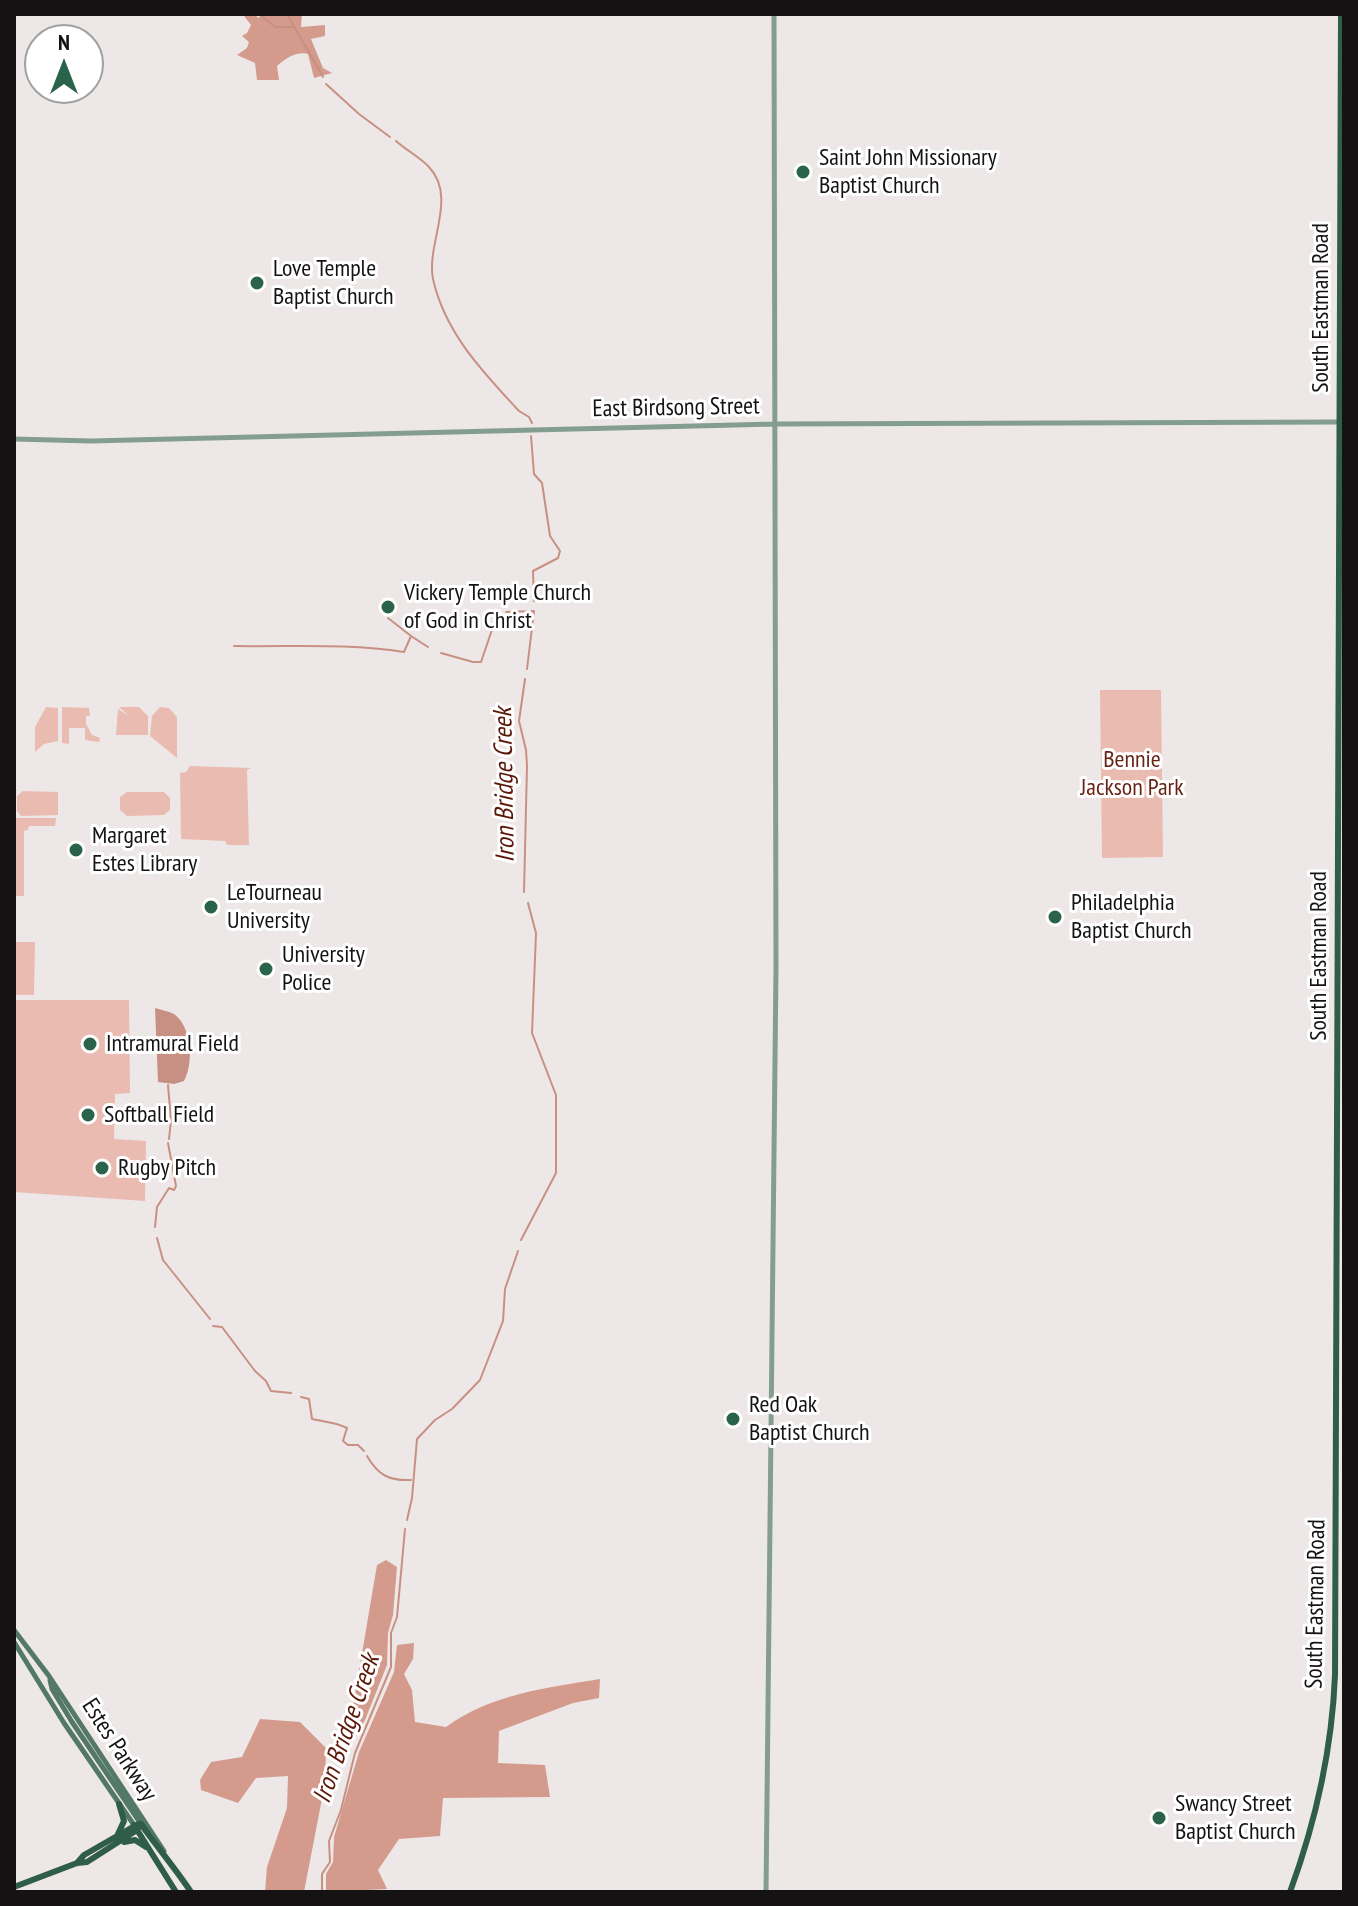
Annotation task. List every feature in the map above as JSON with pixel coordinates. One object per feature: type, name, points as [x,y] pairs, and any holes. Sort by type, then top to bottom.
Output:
[{"type":"main road","name":"South Eastman Road","points":[[1290,1892],[1322,1784],[1334,1691],[1341,14]]},
{"type":"main road","name":"Estes Parkway","points":[[14,1630],[49,1676],[191,1892]]},
{"type":"main road","name":"Estes Parkway","points":[[14,1642],[119,1804],[137,1826],[176,1892]]},
{"type":"main road","points":[[49,1676],[52,1689],[137,1826],[169,1858]]},
{"type":"main road","points":[[115,1842],[123,1825],[119,1804]]},
{"type":"main road","points":[[14,1887],[87,1862],[137,1826]]},
{"type":"main road","points":[[115,1842],[135,1840],[151,1852]]},
{"type":"street","points":[[766,1892],[775,1135],[774,14]]},
{"type":"street","name":"East Birdsong Street","points":[[14,439],[91,441],[775,424],[1339,422]]},
{"type":"green space","name":"Bennie Jackson Park","points":[[1100,690],[1161,690],[1163,857],[1102,858]]},
{"type":"green space","points":[[46,707],[58,708],[58,741],[44,744],[35,752],[35,727]]},
{"type":"green space","points":[[62,707],[89,708],[90,716],[86,716],[86,724],[92,735],[100,738],[99,742],[85,740],[85,728],[69,728],[69,744],[62,743]]},
{"type":"green space","points":[[119,707],[139,707],[148,716],[148,735],[116,735],[118,709],[129,716]]},
{"type":"green space","points":[[160,707],[169,708],[177,717],[177,758],[150,736],[152,716]]},
{"type":"green space","points":[[190,766],[251,768],[247,770],[249,845],[181,839],[180,773],[186,772]]},
{"type":"green space","points":[[23,791],[58,792],[58,815],[21,816],[17,811],[17,796]]},
{"type":"green space","points":[[127,792],[164,792],[170,798],[170,810],[164,815],[127,816],[120,810],[120,797]]},
{"type":"green space","points":[[14,818],[56,818],[55,826],[29,826],[24,831],[24,896],[14,896]]},
{"type":"green space","points":[[14,942],[35,942],[34,995],[14,995]]},
{"type":"green space","points":[[14,1000],[129,1000],[130,1093],[115,1094],[114,1139],[146,1141],[145,1201],[14,1192]]},
{"type":"shaded area","points":[[232,14],[255,14],[258,18],[263,14],[302,14],[301,27],[325,25],[325,36],[311,39],[323,68],[332,73],[314,78],[308,54],[300,53],[277,66],[279,80],[257,80],[255,63],[237,55],[247,48],[249,42],[242,36],[251,25],[244,16]]},
{"type":"shaded area","points":[[155,1008],[174,1014],[185,1027],[190,1055],[184,1081],[174,1084],[158,1082]]},
{"type":"shaded area","points":[[386,1560],[397,1567],[387,1665],[365,1720],[351,1744],[352,1712],[377,1565]]},
{"type":"shaded area","points":[[414,1643],[413,1659],[404,1674],[412,1690],[415,1722],[446,1727],[500,1700],[539,1689],[600,1679],[599,1698],[573,1703],[499,1731],[498,1763],[545,1765],[550,1797],[443,1798],[440,1836],[399,1839],[378,1870],[387,1889],[326,1892],[326,1874],[333,1862],[334,1837],[359,1752],[394,1672],[397,1645]]},
{"type":"shaded area","points":[[260,1719],[300,1722],[326,1748],[325,1783],[304,1892],[265,1892],[267,1867],[287,1808],[288,1776],[256,1778],[238,1803],[201,1790],[200,1780],[211,1762],[242,1757]]},
{"type":"waterway","points":[[259,14],[275,27],[293,27]]},
{"type":"waterway","name":"Iron Bridge Creek","points":[[287,14],[323,77]]},
{"type":"waterway","name":"Iron Bridge Creek","points":[[326,84],[390,137]]},
{"type":"waterway","name":"Iron Bridge Creek","points":[[396,141],[429,167],[441,193],[432,265],[433,279],[446,317],[479,366],[532,423]]},
{"type":"waterway","name":"Iron Bridge Creek","points":[[531,436],[534,474],[542,483],[550,536],[560,551],[558,558],[533,571],[534,601]]},
{"type":"waterway","name":"Iron Bridge Creek","points":[[506,612],[534,611],[527,669]]},
{"type":"waterway","points":[[441,653],[481,662],[498,612]]},
{"type":"waterway","points":[[388,618],[411,636]]},
{"type":"waterway","points":[[234,646],[341,646],[404,652],[411,636],[428,647]]},
{"type":"waterway","name":"Iron Bridge Creek","points":[[524,892],[527,766],[519,721],[525,679]]},
{"type":"waterway","name":"Iron Bridge Creek","points":[[521,1240],[556,1173],[556,1095],[532,1033],[536,933],[528,903]]},
{"type":"waterway","points":[[168,1085],[169,1139]]},
{"type":"waterway","points":[[155,1227],[157,1207],[169,1188],[174,1190],[176,1186],[168,1143]]},
{"type":"waterway","points":[[157,1238],[163,1260],[210,1319]]},
{"type":"waterway","name":"Iron Bridge Creek","points":[[407,1520],[417,1439],[480,1380],[503,1321],[505,1289],[518,1251]]},
{"type":"waterway","points":[[213,1326],[222,1327],[271,1391],[291,1393]]},
{"type":"waterway","points":[[301,1397],[309,1399],[312,1419],[347,1428],[343,1441],[348,1445],[358,1445],[364,1451]]},
{"type":"waterway","points":[[367,1456],[385,1476],[411,1480]]},
{"type":"waterway","name":"Iron Bridge Creek","points":[[322,1892],[322,1874],[330,1862],[329,1841],[341,1810],[355,1753],[391,1667],[391,1633],[397,1617],[405,1529]]},
{"type":"place","name":"Saint John Missionary Baptist Church","points":[[803,172]]},
{"type":"place","name":"Love Temple Baptist Church","points":[[257,283]]},
{"type":"place","name":"Vickery Temple Church of God in Christ","points":[[388,607]]},
{"type":"place","name":"Margaret Estes Library","points":[[76,850]]},
{"type":"place","name":"LeTourneau University","points":[[211,907]]},
{"type":"place","name":"Philadelphia Baptist Church","points":[[1055,917]]},
{"type":"place","name":"University Police","points":[[266,969]]},
{"type":"place","name":"Intramural Field","points":[[90,1044]]},
{"type":"place","name":"Softball Field","points":[[88,1115]]},
{"type":"place","name":"Rugby Pitch","points":[[102,1168]]},
{"type":"place","name":"Red Oak Baptist Church","points":[[733,1419]]},
{"type":"place","name":"Swancy Street Baptist Church","points":[[1159,1818]]}]
